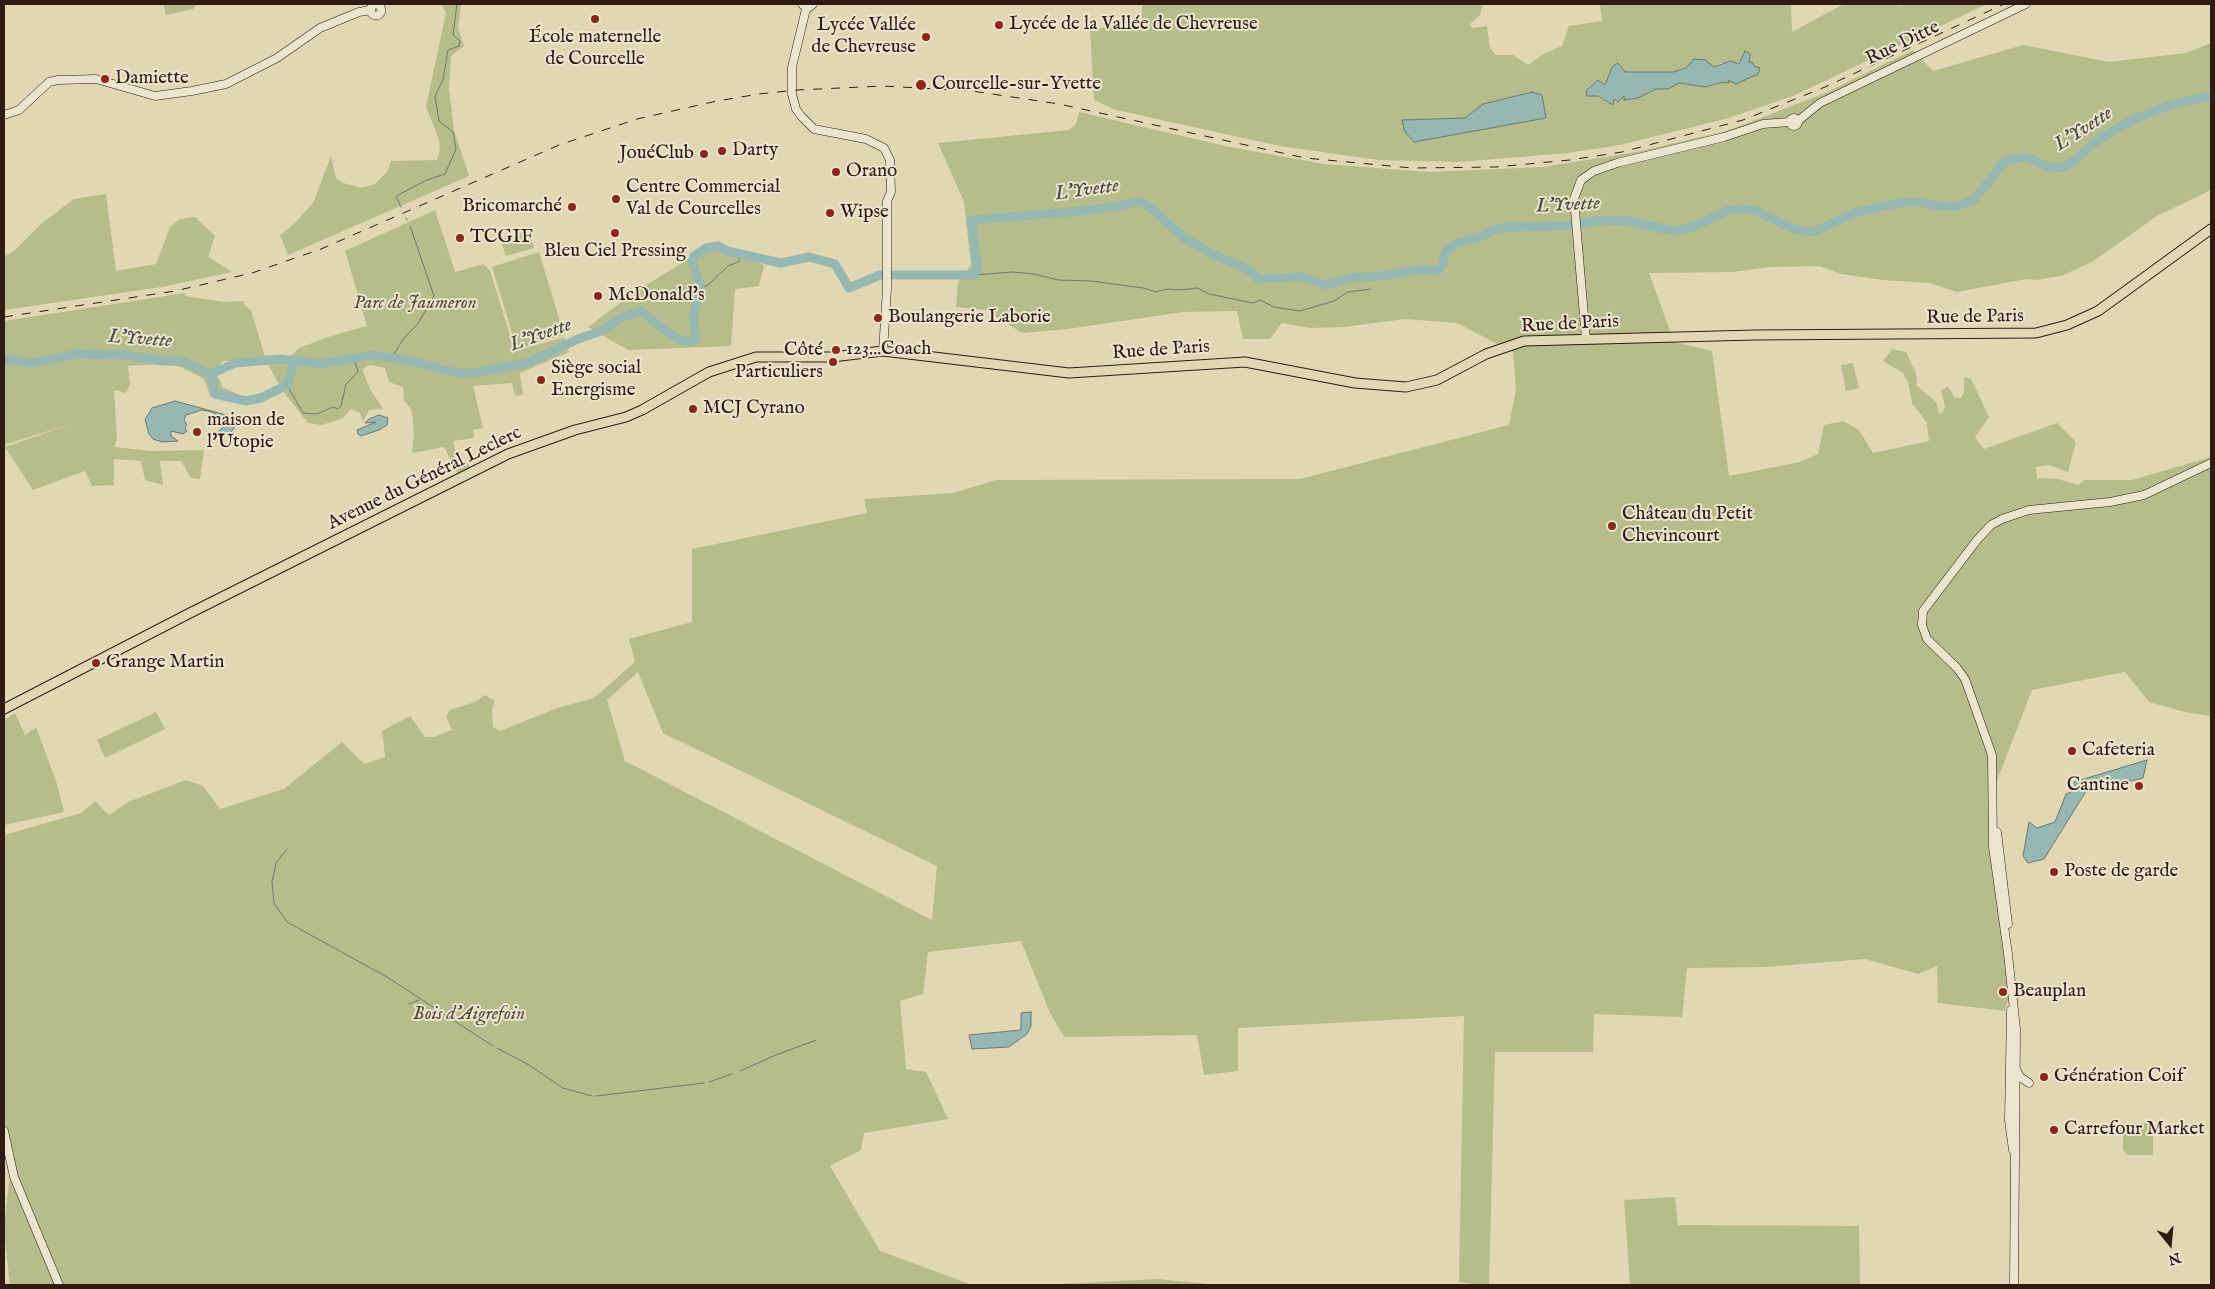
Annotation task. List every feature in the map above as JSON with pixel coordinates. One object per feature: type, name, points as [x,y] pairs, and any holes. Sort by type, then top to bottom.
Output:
[{"type":"main road","name":"Rue de Paris","points":[[883,351],[1069,373],[1245,362],[1355,383],[1406,387],[1437,380],[1486,354],[1524,341],[2036,332],[2067,325],[2098,311],[2211,229]]},
{"type":"main road","name":"Avenue du Général Leclerc","points":[[4,709],[190,613],[507,455],[566,433],[642,410],[717,369],[756,357],[832,357],[883,351]]},
{"type":"street","points":[[813,4],[811,8],[804,6],[792,67],[792,94],[795,105],[801,116],[814,128],[866,139],[886,151],[891,166],[891,192],[887,201],[887,289],[883,351]]},
{"type":"street","name":"Rue Ditte","points":[[1586,339],[1574,199],[1581,180],[1594,171],[1617,163],[1724,137],[1763,124],[1794,121],[1820,103],[2026,4]]},
{"type":"street","points":[[4,115],[18,110],[49,82],[58,80],[96,79],[155,96],[226,84],[276,58],[320,28],[359,12],[371,10],[372,14],[379,16],[382,11],[380,5]]},
{"type":"street","points":[[2013,1086],[2016,1069],[2016,1020],[1993,847],[1992,755],[1965,679],[1957,668],[1928,639],[1922,625],[1923,610],[1977,540],[1991,525],[2002,519],[2029,510],[2110,502],[2144,495],[2211,463]]},
{"type":"street","points":[[2012,998],[2015,1157],[2014,1285]]},
{"type":"street","points":[[2016,1069],[2020,1076],[2030,1083]]},
{"type":"street","points":[[4,1131],[14,1178],[59,1285]]},
{"type":"green space","points":[[163,4],[197,4],[193,9],[166,15]]},
{"type":"green space","points":[[441,4],[461,4],[458,28],[464,46],[451,56],[449,88],[454,130],[469,176],[288,255],[280,235],[294,224],[313,203],[331,156],[336,178],[343,183],[362,188],[375,184],[387,172],[391,161],[437,160],[440,151],[439,139],[426,107],[446,13]]},
{"type":"green space","points":[[1142,4],[1483,4],[1480,15],[1470,24],[1472,28],[1487,26],[1490,48],[1496,55],[1513,55],[1528,65],[1545,53],[1562,46],[1569,26],[1602,21],[1600,4],[1791,4],[1792,32],[1844,4],[1895,4],[1899,6],[1909,4],[1987,4],[1793,96],[1725,119],[1620,145],[1568,153],[1459,162],[1378,160],[1280,146],[1116,110],[1094,100],[1090,28],[1142,27]],"holes":[[[1705,60],[1714,67],[1720,63],[1752,64],[1754,66],[1723,82],[1705,87],[1679,83],[1668,89],[1656,89],[1650,93],[1613,98],[1613,105],[1586,91],[1605,85],[1612,67],[1625,72],[1673,72]],[[1532,92],[1546,118],[1514,123],[1402,120],[1465,118],[1483,104]]]},
{"type":"green space","name":"Bois d'Aigrefoin","points":[[2211,43],[2211,190],[2157,216],[2092,262],[2061,276],[2036,280],[2026,279],[1957,292],[1930,283],[1883,280],[1841,274],[1819,266],[1769,267],[1734,272],[1649,273],[1674,342],[1712,351],[1729,476],[1800,462],[1818,454],[1824,425],[1843,421],[1859,430],[1873,453],[1929,441],[1927,423],[1912,403],[1908,382],[1903,373],[1883,361],[1892,349],[1906,352],[1916,374],[1917,386],[1936,402],[1939,414],[1943,412],[1945,407],[1941,390],[1948,387],[1955,398],[1961,398],[1964,392],[1964,377],[1971,379],[1989,417],[1975,437],[1984,449],[2057,423],[2076,442],[2068,472],[2049,465],[2036,467],[2037,478],[2058,479],[2078,485],[2085,480],[2132,480],[2211,457],[2211,716],[2185,712],[2149,702],[2125,672],[2032,690],[1991,796],[2009,995],[2005,1011],[1938,1003],[1937,966],[1918,974],[1865,959],[1765,967],[1687,968],[1682,1017],[1594,1014],[1593,1052],[1495,1052],[1489,1285],[1480,1285],[1459,1282],[1464,1016],[1238,1028],[1238,1071],[1204,1075],[1197,1035],[1064,1037],[1050,1013],[1021,941],[928,952],[923,994],[900,1001],[906,1069],[926,1072],[948,1119],[864,1133],[861,1150],[830,1166],[880,1251],[972,1285],[10,1285],[4,1230],[9,1182],[14,1177],[11,1141],[4,1124],[4,835],[81,813],[95,801],[109,815],[128,802],[186,780],[203,786],[220,809],[284,789],[342,742],[364,764],[385,757],[382,731],[410,716],[425,737],[434,737],[452,730],[446,717],[450,710],[475,702],[485,695],[495,701],[492,710],[493,727],[500,731],[557,708],[594,698],[635,662],[629,639],[692,622],[692,549],[867,513],[864,499],[953,493],[996,480],[1300,479],[1509,425],[1516,390],[1513,352],[1457,323],[1405,319],[1344,327],[1310,328],[1282,323],[1270,339],[1243,339],[1237,311],[1183,312],[1068,329],[1022,333],[986,310],[956,307],[958,282],[971,265],[964,202],[938,143],[1069,130],[1076,124],[1079,112],[1225,146],[1324,164],[1429,172],[1543,167],[1631,153],[1727,131],[1825,93],[1913,50],[1933,71],[2023,45],[2109,62],[2186,53]],"holes":[[[638,672],[663,733],[937,866],[932,920],[625,761],[607,700]]]},
{"type":"green space","points":[[106,194],[116,271],[156,264],[170,227],[180,219],[195,217],[215,236],[208,257],[232,272],[162,287],[4,310],[4,257],[15,250],[41,224],[74,199]]},
{"type":"green space","name":"Parc de Jaumeron","points":[[435,210],[455,272],[484,264],[490,271],[515,351],[564,337],[569,352],[520,373],[523,395],[515,396],[512,383],[473,386],[483,428],[473,430],[474,438],[453,441],[459,464],[467,462],[471,470],[459,476],[444,447],[412,453],[414,433],[412,411],[404,400],[403,387],[389,382],[385,368],[370,365],[362,369],[370,389],[383,409],[369,410],[363,422],[360,413],[351,409],[343,418],[322,425],[308,423],[282,390],[266,360],[291,356],[299,348],[328,337],[367,326],[345,251]]},
{"type":"green space","points":[[528,231],[534,248],[506,256],[500,239]]},
{"type":"green space","points":[[721,249],[764,265],[759,286],[735,289],[731,346],[628,350],[588,327],[632,294],[696,254]]},
{"type":"green space","points":[[539,252],[564,335],[517,349],[492,267]]},
{"type":"green space","points":[[185,293],[185,296],[224,302],[244,301],[245,306],[251,310],[266,360],[223,361],[214,372],[220,380],[222,387],[244,397],[256,395],[276,386],[280,394],[244,404],[210,396],[204,379],[181,367],[162,364],[128,366],[130,384],[126,393],[114,390],[117,439],[114,447],[151,451],[204,450],[200,479],[191,478],[181,461],[160,461],[163,485],[145,480],[141,461],[114,459],[114,485],[92,486],[85,471],[33,490],[5,447],[74,423],[4,445],[4,321]]},
{"type":"green space","points":[[1853,363],[1859,388],[1846,391],[1841,365]]},
{"type":"green space","points":[[156,712],[165,729],[105,758],[97,740]]},
{"type":"green space","points":[[15,713],[25,735],[36,727],[57,784],[64,812],[4,825],[4,720]]},
{"type":"green space","points":[[2114,1123],[2153,1123],[2153,1155],[2128,1155],[2123,1150],[2123,1133],[2114,1127]]},
{"type":"green space","points":[[1675,1197],[1678,1225],[1859,1226],[1860,1285],[1630,1285],[1624,1200]]},
{"type":"green space","points":[[1157,1279],[1220,1285],[1042,1285]]},
{"type":"water","points":[[1745,51],[1750,54],[1749,62],[1760,68],[1758,74],[1736,84],[1728,80],[1729,83],[1723,82],[1705,87],[1679,83],[1668,89],[1656,89],[1638,98],[1624,100],[1624,96],[1618,102],[1614,99],[1613,105],[1598,96],[1587,96],[1586,91],[1598,80],[1605,85],[1612,67],[1618,63],[1625,72],[1673,72],[1686,68],[1694,59],[1705,60],[1714,67],[1730,61],[1739,64]]},
{"type":"water","points":[[1532,92],[1542,95],[1546,118],[1414,142],[1405,132],[1402,120],[1465,118],[1483,104]]},
{"type":"water","points":[[175,401],[226,415],[235,426],[233,430],[222,438],[216,434],[223,427],[223,419],[212,412],[202,410],[186,415],[184,420],[187,425],[185,428],[187,431],[183,434],[171,431],[171,436],[178,441],[162,442],[153,439],[149,434],[145,419],[152,408]]},
{"type":"water","points":[[379,415],[388,418],[387,425],[361,436],[358,434],[357,430],[376,422],[365,423],[369,419]]},
{"type":"water","points":[[2147,760],[2143,778],[2112,786],[2107,782],[2088,788],[2044,859],[2028,863],[2023,856],[2029,822],[2037,828],[2055,822],[2066,794],[2076,790],[2074,782]]},
{"type":"water","points":[[1031,1012],[1031,1026],[1027,1034],[1009,1047],[972,1049],[969,1035],[1021,1030],[1021,1013]]},
{"type":"waterway","points":[[401,207],[396,196],[427,180],[445,174],[456,149],[453,132],[439,121],[435,96],[443,80],[448,50],[459,46],[460,41],[453,35],[457,4]]},
{"type":"waterway","name":"L'Yvette","points":[[4,359],[32,363],[78,354],[126,355],[163,361],[182,361],[211,374],[235,363],[281,359],[320,364],[372,355],[415,362],[457,373],[472,373],[528,363],[578,339],[604,330],[621,318],[640,311],[678,339],[687,342],[695,340],[696,334],[693,317],[701,288],[692,262],[694,256],[706,248],[718,246],[727,251],[781,263],[809,257],[835,264],[849,288],[880,275],[974,275],[977,267],[971,220],[1061,213],[1114,207],[1135,202],[1144,203],[1184,238],[1216,256],[1248,269],[1258,279],[1301,277],[1327,285],[1349,278],[1380,276],[1424,269],[1438,271],[1443,264],[1445,253],[1454,244],[1485,235],[1492,230],[1507,227],[1567,226],[1603,220],[1628,221],[1674,231],[1693,227],[1729,210],[1742,209],[1755,210],[1796,230],[1814,232],[1854,213],[1905,202],[1957,206],[1974,200],[2005,161],[2026,157],[2050,168],[2063,167],[2070,164],[2099,139],[2134,119],[2173,104],[2211,96]]},
{"type":"waterway","points":[[391,359],[404,338],[417,325],[434,296],[410,226]]},
{"type":"waterway","points":[[701,288],[708,285],[728,266],[738,262],[742,255]]},
{"type":"waterway","name":"L'Yvette","points":[[974,275],[1012,272],[1034,274],[1058,280],[1091,281],[1144,288],[1156,292],[1167,289],[1198,288],[1209,294],[1253,303],[1260,300],[1274,307],[1300,311],[1334,301],[1348,292],[1371,289]]},
{"type":"waterway","points":[[287,385],[303,413],[317,414],[333,407],[338,409],[341,406],[346,384],[358,372],[354,358]]},
{"type":"waterway","points":[[211,374],[215,394],[246,401],[261,398],[287,385],[294,361]]},
{"type":"waterway","points":[[287,849],[276,863],[272,882],[274,903],[287,922],[387,977],[493,1046]]},
{"type":"waterway","points":[[409,1004],[419,1000]]},
{"type":"waterway","points":[[740,1071],[816,1040]]},
{"type":"waterway","points":[[497,1048],[529,1065],[563,1088],[592,1096]]},
{"type":"waterway","points":[[709,1082],[732,1074]]},
{"type":"waterway","points":[[596,1096],[704,1083]]},
{"type":"railway","points":[[4,317],[175,291],[252,273],[321,249],[559,145],[637,119],[717,101],[759,94],[797,90],[883,86],[972,91],[1059,104],[1305,158],[1412,168],[1496,167],[1570,160],[1622,152],[1743,120],[1825,87],[2004,4]]},
{"type":"place","name":"École maternelle de Courcelle","points":[[595,19]]},
{"type":"place","name":"Lycée de la Vallée de Chevreuse","points":[[999,25]]},
{"type":"place","name":"Lycée Vallée de Chevreuse","points":[[926,37]]},
{"type":"place","name":"Damiette","points":[[105,79]]},
{"type":"place","name":"Courcelle-sur-Yvette","points":[[921,85]]},
{"type":"place","name":"Darty","points":[[722,151]]},
{"type":"place","name":"JouéClub","points":[[704,154]]},
{"type":"place","name":"Orano","points":[[836,172]]},
{"type":"place","name":"Centre Commercial Val de Courcelles","points":[[616,199]]},
{"type":"place","name":"Bricomarché","points":[[572,207]]},
{"type":"place","name":"Wipse","points":[[830,213]]},
{"type":"place","name":"Bleu Ciel Pressing","points":[[615,233]]},
{"type":"place","name":"TCGIF","points":[[460,238]]},
{"type":"place","name":"McDonald's","points":[[598,296]]},
{"type":"place","name":"Boulangerie Laborie","points":[[878,318]]},
{"type":"place","name":"123...Coach","points":[[836,350]]},
{"type":"place","name":"Côté Particuliers","points":[[833,362]]},
{"type":"place","name":"Siège social Energisme","points":[[541,380]]},
{"type":"place","name":"MCJ Cyrano","points":[[693,409]]},
{"type":"place","name":"maison de l'Utopie","points":[[197,432]]},
{"type":"place","name":"Château du Petit Chevincourt","points":[[1612,526]]},
{"type":"place","name":"Grange Martin","points":[[96,663]]},
{"type":"place","name":"Cafeteria","points":[[2072,751]]},
{"type":"place","name":"Cantine","points":[[2139,786]]},
{"type":"place","name":"Poste de garde","points":[[2054,872]]},
{"type":"place","name":"Beauplan","points":[[2003,992]]},
{"type":"place","name":"Génération Coif","points":[[2044,1077]]},
{"type":"place","name":"Carrefour Market","points":[[2054,1130]]}]
